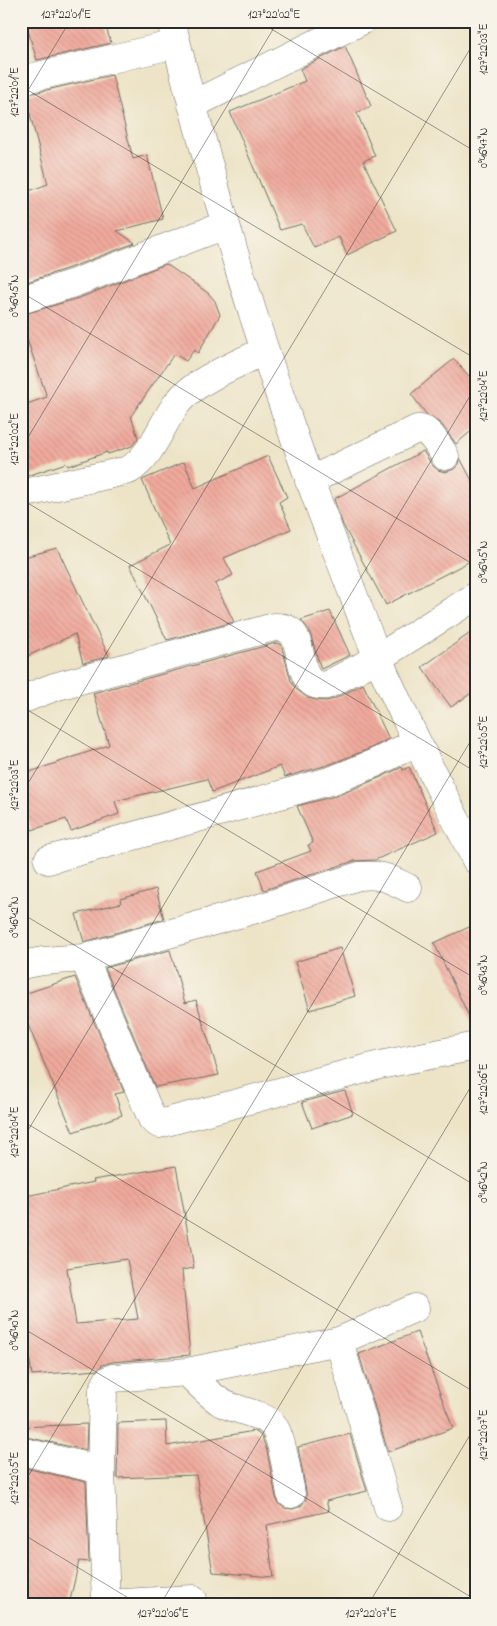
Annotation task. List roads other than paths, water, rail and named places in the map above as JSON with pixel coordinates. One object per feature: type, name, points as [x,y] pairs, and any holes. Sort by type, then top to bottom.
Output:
[{"type":"street","points":[[192,105],[360,21]]},
{"type":"street","points":[[21,80],[174,32],[225,225],[264,351],[309,480],[378,658],[417,742],[476,860]]},
{"type":"street","points":[[21,300],[74,283],[225,225]]},
{"type":"street","points":[[21,494],[129,470],[140,463],[178,402],[197,385],[264,351]]},
{"type":"street","points":[[309,480],[422,428],[445,456]]},
{"type":"street","points":[[21,700],[54,687],[274,627],[288,629],[294,634],[307,678],[313,684],[319,686],[327,685],[378,658],[476,596]]},
{"type":"street","points":[[48,860],[333,780],[376,764],[417,742]]},
{"type":"street","points":[[21,965],[43,961],[84,958],[256,910],[359,876],[376,874],[408,888]]},
{"type":"street","points":[[84,958],[152,1118],[159,1124],[380,1065],[476,1046]]},
{"type":"street","points":[[193,1600],[106,1604],[101,1470],[103,1390],[108,1380],[119,1377],[187,1372],[338,1341],[415,1308]]},
{"type":"street","points":[[338,1341],[388,1507]]},
{"type":"street","points":[[187,1372],[210,1394],[223,1403],[272,1423],[279,1437],[291,1494]]},
{"type":"street","points":[[21,1451],[101,1470]]}]
